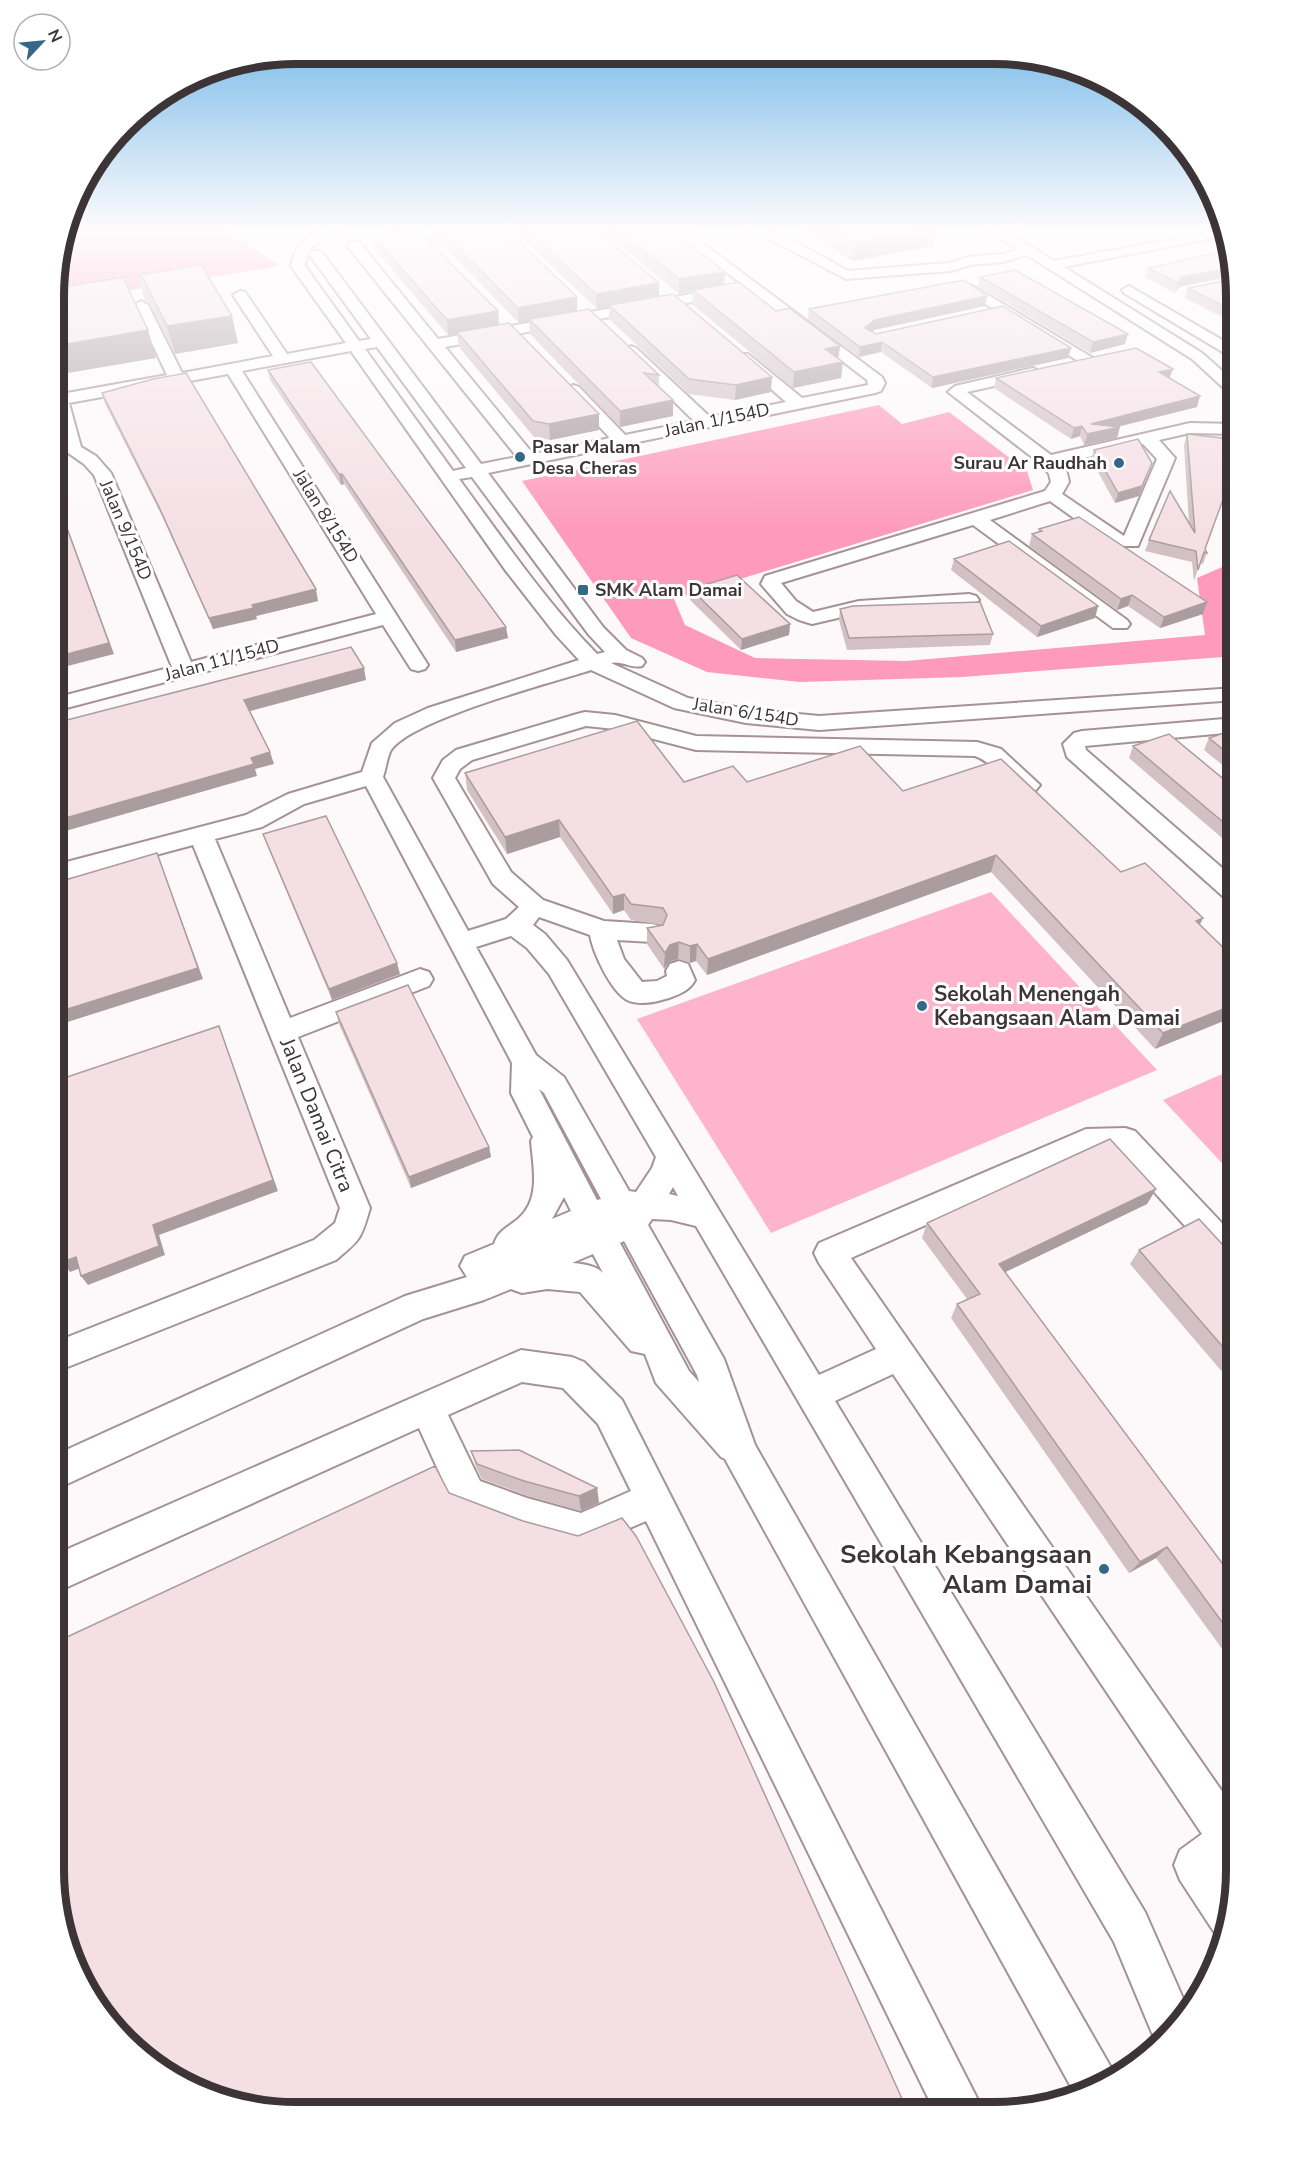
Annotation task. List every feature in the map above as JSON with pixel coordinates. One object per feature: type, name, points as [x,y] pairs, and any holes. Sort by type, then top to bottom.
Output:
[{"type":"street","points":[[154,331],[176,377]]},
{"type":"street","points":[[265,331],[283,358]]},
{"type":"street","points":[[330,351],[348,339],[344,331]]},
{"type":"street","name":"Jalan 6/154D","points":[[345,331],[513,567],[563,631],[594,663],[620,665],[694,688],[752,700],[816,706],[1226,679]]},
{"type":"street","name":"Jalan 6/154D","points":[[377,331],[381,342],[620,665],[682,702],[746,716],[819,723],[1226,695]]},
{"type":"street","points":[[424,331],[529,460]]},
{"type":"street","points":[[435,344],[509,331]]},
{"type":"street","points":[[516,331],[532,347]]},
{"type":"street","points":[[610,331],[706,423]]},
{"type":"street","name":"Jalan 1/154D","points":[[448,476],[875,388],[877,383],[874,376],[814,331]]},
{"type":"street","points":[[969,600],[859,607],[812,618],[806,617],[794,608],[771,585],[772,580],[1052,495],[1060,482],[1058,473],[1048,460],[956,392],[1094,360],[1043,331]]},
{"type":"street","points":[[1157,331],[1197,356],[1226,382]]},
{"type":"street","points":[[1196,331],[1226,349]]},
{"type":"street","points":[[64,398],[283,358],[330,351],[357,353],[381,342]]},
{"type":"street","points":[[729,345],[799,404]]},
{"type":"street","name":"Jalan 8/154D","points":[[232,368],[418,665]]},
{"type":"street","points":[[564,381],[621,440]]},
{"type":"street","points":[[1048,460],[1190,428],[1226,428]]},
{"type":"street","points":[[1190,428],[1206,434],[1226,435]]},
{"type":"street","points":[[1052,495],[1120,542],[1131,542],[1166,458],[1147,438]]},
{"type":"street","name":"Jalan 9/154D","points":[[64,452],[90,460],[102,473],[184,670]]},
{"type":"street","points":[[976,518],[1120,624]]},
{"type":"street","name":"Jalan 11/154D","points":[[64,703],[390,617]]},
{"type":"street","points":[[563,631],[570,651],[563,672]]},
{"type":"street","points":[[594,663],[436,712],[403,728],[380,748],[377,785],[526,1063],[554,1085],[632,1211],[712,1370],[740,1453],[1093,2079]]},
{"type":"street","points":[[563,672],[620,665]]},
{"type":"street","points":[[1047,804],[1001,760],[993,754],[977,749],[696,743],[615,722],[585,719],[464,755],[451,765],[444,778],[525,916],[536,941],[558,967],[1130,1927],[1169,2020]]},
{"type":"street","points":[[1226,726],[1082,738],[1074,744],[1075,752],[1226,885]]},
{"type":"street","points":[[1164,731],[1191,753]]},
{"type":"street","points":[[64,872],[202,837],[254,821],[307,816],[377,785]]},
{"type":"street","name":"Jalan Damai Citra","points":[[64,1353],[325,1250],[348,1231],[355,1208],[284,1031],[202,837]]},
{"type":"street","points":[[460,942],[525,916],[602,930],[652,933]]},
{"type":"street","points":[[602,930],[604,947],[615,970],[635,992],[664,991],[682,980],[679,971]]},
{"type":"street","points":[[284,1031],[420,979]]},
{"type":"street","points":[[526,1063],[525,1093],[679,1386]]},
{"type":"street","points":[[480,1276],[532,1226],[550,1194],[545,1130]]},
{"type":"street","points":[[1226,1249],[1125,1140],[1086,1141],[830,1253],[1226,1828]]},
{"type":"street","points":[[632,1211],[666,1173],[671,1157]]},
{"type":"street","points":[[64,1468],[480,1276],[632,1211],[671,1207],[706,1215]]},
{"type":"street","points":[[480,1276],[547,1275],[588,1279],[627,1321],[679,1386],[740,1453]]},
{"type":"street","points":[[813,1395],[899,1354]]},
{"type":"street","points":[[64,1570],[521,1366],[572,1373],[610,1412],[955,2102]]},
{"type":"street","points":[[427,1408],[468,1494],[527,1516],[581,1531],[654,1499]]},
{"type":"street","points":[[1223,1907],[1195,1865],[1226,1843]]},
{"type":"shaded area","points":[[879,405],[902,424],[949,412],[1027,471],[1033,490],[674,599],[685,625],[755,658],[906,661],[1205,635],[1197,578],[1226,565],[1226,657],[962,677],[800,682],[707,672],[631,638],[522,481]]},
{"type":"shaded area","points":[[991,892],[1157,1070],[771,1233],[637,1019]]},
{"type":"shaded area","points":[[1226,1072],[1226,1167],[1163,1100]]},
{"type":"building","points":[[64,331],[142,331],[64,345]]},
{"type":"building","points":[[517,331],[599,414],[549,424],[533,421],[457,332]]},
{"type":"building","points":[[541,331],[612,331],[659,375],[644,373],[673,400],[620,411]]},
{"type":"building","points":[[637,331],[717,331],[772,377],[736,385],[689,379]]},
{"type":"building","points":[[744,331],[820,331],[840,346],[825,349],[843,362],[794,372]]},
{"type":"building","points":[[839,331],[871,331],[876,334],[889,331],[1044,331],[1071,348],[933,377],[882,342],[860,347]]},
{"type":"building","points":[[1074,331],[1123,331],[1128,334],[1093,342]]},
{"type":"building","points":[[1136,348],[1173,369],[1159,372],[1200,396],[1091,424],[1120,427],[1087,434],[1082,426],[1074,428],[996,378]]},
{"type":"building","points":[[311,362],[506,627],[455,640],[268,370]]},
{"type":"building","points":[[186,373],[316,589],[252,605],[254,608],[209,618],[159,507],[102,393],[153,379]]},
{"type":"building","points":[[1187,434],[1226,438],[1226,491],[1205,549],[1207,553],[1204,552],[1198,570],[1196,551],[1149,540],[1170,491],[1195,533]]},
{"type":"building","points":[[1138,439],[1152,463],[1142,486],[1118,493],[1094,450]]},
{"type":"building","points":[[1079,517],[1207,602],[1164,617],[1132,595],[1121,599],[1032,534],[1042,531],[1039,529]]},
{"type":"building","points":[[64,520],[109,643],[64,655]]},
{"type":"building","points":[[1009,541],[1098,606],[1041,626],[954,559]]},
{"type":"building","points":[[737,575],[790,624],[742,639],[691,589]]},
{"type":"building","points":[[980,602],[993,634],[849,638],[840,609],[853,606]]},
{"type":"building","points":[[351,647],[364,668],[244,700],[270,752],[251,758],[254,764],[64,818],[64,721]]},
{"type":"building","points":[[637,721],[684,782],[733,766],[747,782],[860,746],[903,791],[1001,759],[1121,872],[1145,863],[1203,918],[1196,921],[1226,950],[1226,1008],[1163,1033],[996,855],[708,959],[697,944],[690,946],[679,942],[670,945],[665,953],[647,928],[663,925],[667,915],[663,908],[631,904],[624,894],[613,897],[559,820],[505,837],[465,773]]},
{"type":"building","points":[[1226,732],[1226,752],[1209,738]]},
{"type":"building","points":[[1169,734],[1226,781],[1226,825],[1133,746]]},
{"type":"building","points":[[326,816],[397,963],[329,989],[263,834]]},
{"type":"building","points":[[157,853],[198,968],[64,1010],[64,880]]},
{"type":"building","points":[[408,985],[489,1147],[409,1177],[336,1012]]},
{"type":"building","points":[[219,1026],[273,1180],[153,1225],[159,1246],[81,1276],[76,1257],[64,1262],[64,1078]]},
{"type":"building","points":[[1110,1139],[1156,1189],[999,1264],[1222,1563],[1226,1561],[1226,1627],[1167,1547],[1140,1562],[957,1304],[980,1294],[927,1223]]},
{"type":"building","points":[[1199,1219],[1226,1248],[1226,1350],[1139,1250]]},
{"type":"building","points":[[519,1450],[597,1488],[579,1496],[524,1481],[477,1464],[471,1451]]},
{"type":"building","points":[[435,1466],[449,1493],[523,1521],[578,1536],[622,1518],[636,1536],[714,1682],[903,2102],[297,2102],[266,2100],[237,2094],[194,2078],[155,2054],[112,2011],[88,1972],[72,1929],[66,1900],[64,1869],[64,1638]]},
{"type":"place","name":"Pasar Malam Desa Cheras","points":[[520,457]]},
{"type":"place","name":"Surau Ar Raudhah","points":[[1119,463]]},
{"type":"place","name":"SMK Alam Damai","points":[[583,590]]},
{"type":"place","name":"Sekolah Menengah Kebangsaan Alam Damai","points":[[922,1006]]},
{"type":"place","name":"Sekolah Kebangsaan Alam Damai","points":[[1104,1569]]}]
